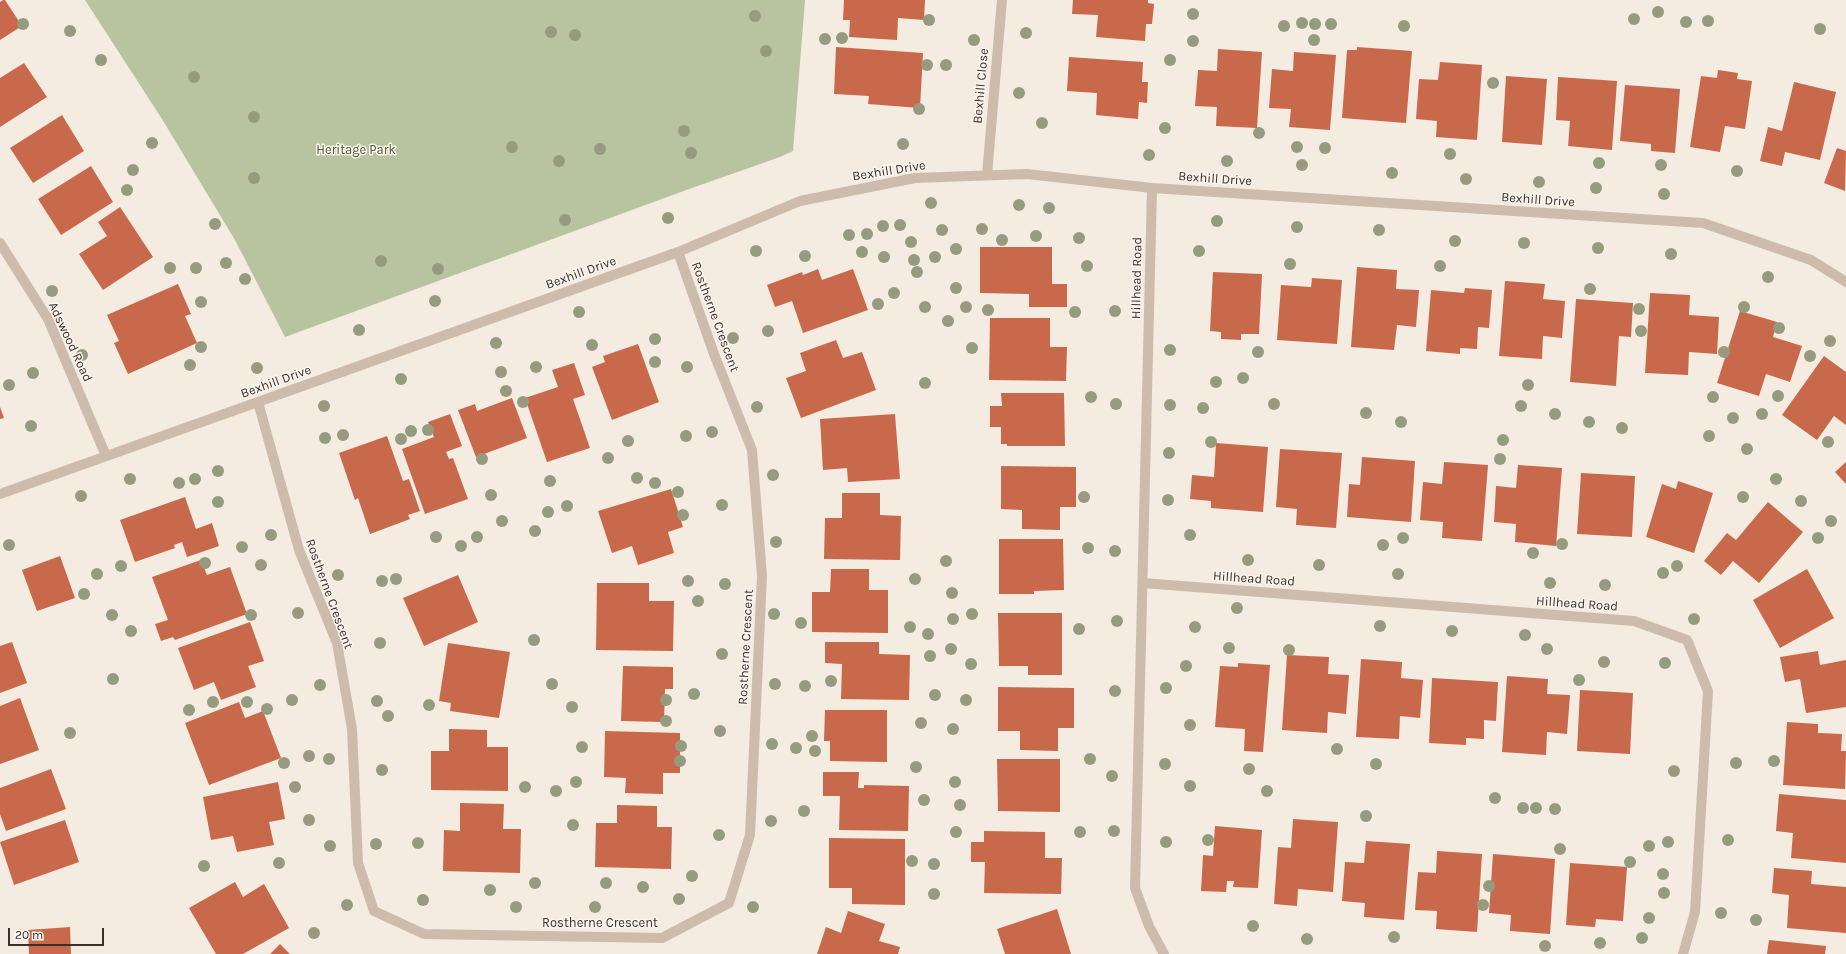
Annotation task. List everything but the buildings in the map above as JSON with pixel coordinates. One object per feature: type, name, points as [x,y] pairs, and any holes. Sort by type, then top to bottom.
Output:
[{"type":"street","name":"Bexhill Close","points":[[987,175],[1002,0]]},
{"type":"street","name":"Bexhill Drive","points":[[0,494],[678,252],[800,201],[915,178],[1027,174],[1152,188],[1703,224],[1811,260],[1846,282]]},
{"type":"street","name":"Hillhead Road","points":[[1152,188],[1135,888],[1149,926],[1164,954]]},
{"type":"street","name":"Adswood Road","points":[[0,243],[48,319],[106,456]]},
{"type":"street","name":"Rostherne Crescent","points":[[258,402],[298,550],[336,643],[352,729],[358,863],[374,911],[424,934],[662,938],[729,903],[750,835],[762,576],[752,450],[714,354],[678,252]]},
{"type":"street","name":"Hillhead Road","points":[[1142,583],[1634,621],[1687,640],[1708,691],[1695,912],[1683,954]]},
{"type":"green space","name":"Heritage Park","points":[[85,0],[805,0],[793,151],[285,337],[235,240],[162,119]]}]
